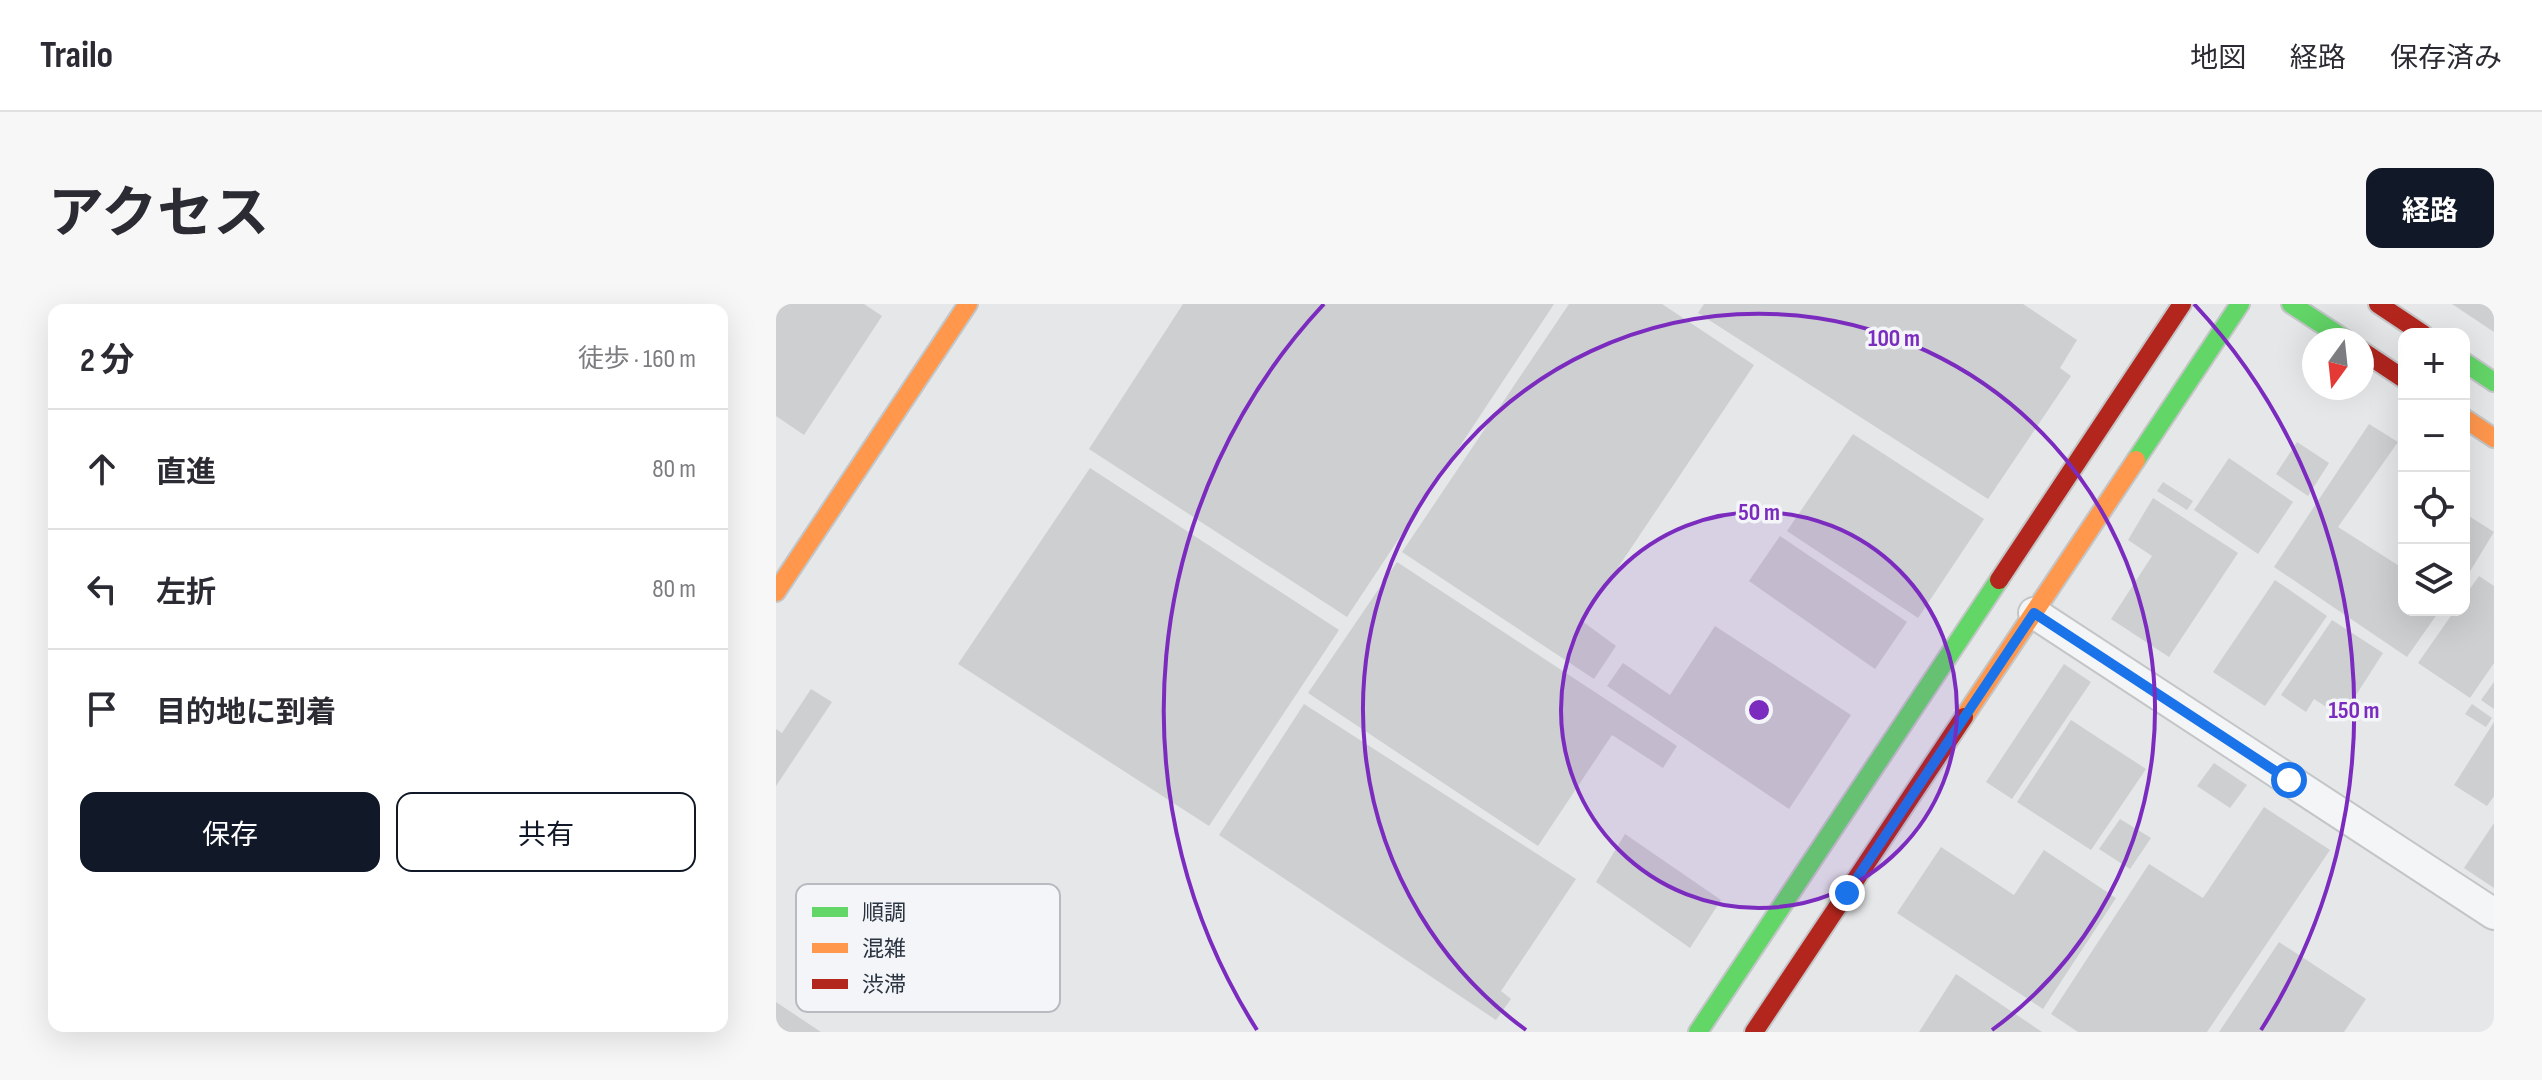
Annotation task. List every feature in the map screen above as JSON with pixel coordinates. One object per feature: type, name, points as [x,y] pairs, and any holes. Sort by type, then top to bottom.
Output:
[{"type":"street","points":[[776,592],[968,304]]},
{"type":"street","points":[[1698,1032],[2182,304]]},
{"type":"street","points":[[1754,1032],[2240,304]]},
{"type":"street","points":[[2291,304],[2328,328]]},
{"type":"street","points":[[2378,304],[2414,328]]},
{"type":"street","points":[[2374,359],[2398,375]]},
{"type":"street","points":[[2470,366],[2494,382]]},
{"type":"street","points":[[2470,422],[2494,438]]},
{"type":"street","points":[[2034,613],[2494,914]]},
{"type":"building","points":[[776,304],[864,304],[882,316],[804,435],[776,416]]},
{"type":"building","points":[[1183,304],[1554,304],[1347,617],[1089,449]]},
{"type":"building","points":[[1569,304],[1662,304],[1754,365],[1582,621],[1616,646],[1594,679],[1402,552]]},
{"type":"building","points":[[1704,304],[2023,304],[2077,340],[2060,368],[2071,376],[1988,499],[1698,313]]},
{"type":"building","points":[[2452,304],[2494,304],[2494,332]]},
{"type":"building","points":[[2369,424],[2398,442],[2338,527],[2398,565],[2398,616],[2436,616],[2407,657],[2274,567]]},
{"type":"building","points":[[1853,434],[1984,519],[1918,618],[1787,531]]},
{"type":"building","points":[[2297,442],[2329,463],[2308,496],[2276,474]]},
{"type":"building","points":[[2229,458],[2293,502],[2258,554],[2194,510]]},
{"type":"building","points":[[1090,468],[1339,630],[1209,826],[958,664]]},
{"type":"building","points":[[2163,482],[2193,501],[2187,510],[2157,491]]},
{"type":"building","points":[[2153,498],[2238,553],[2169,657],[2111,619],[2152,556],[2128,540]]},
{"type":"building","points":[[2470,517],[2494,532],[2470,571]]},
{"type":"building","points":[[1780,536],[1907,622],[1875,669],[1749,581]]},
{"type":"building","points":[[1397,562],[1677,746],[1663,768],[1612,735],[1538,846],[1308,693]]},
{"type":"building","points":[[2479,576],[2494,586],[2494,663],[2470,698],[2418,663],[2451,616],[2470,616],[2470,589]]},
{"type":"building","points":[[2275,580],[2327,616],[2265,706],[2213,672]]},
{"type":"building","points":[[2332,620],[2383,653],[2342,717],[2314,699],[2306,712],[2281,695]]},
{"type":"building","points":[[1715,626],[1851,715],[1789,809],[1607,686],[1623,663],[1670,695]]},
{"type":"building","points":[[2064,664],[2091,682],[2012,799],[1986,782]]},
{"type":"building","points":[[2494,682],[2494,709],[2481,700]]},
{"type":"building","points":[[811,689],[832,702],[776,786],[776,729],[782,733]]},
{"type":"building","points":[[1304,704],[1576,879],[1501,991],[1511,999],[1496,1020],[1219,835]]},
{"type":"building","points":[[2472,704],[2492,718],[2486,727],[2465,714]]},
{"type":"building","points":[[2071,720],[2146,769],[2091,850],[2017,802]]},
{"type":"building","points":[[2494,722],[2494,796],[2487,806],[2454,785]]},
{"type":"building","points":[[2214,763],[2247,785],[2230,808],[2197,786]]},
{"type":"building","points":[[2264,807],[2330,850],[2207,1032],[2078,1032],[2051,1014],[2149,864],[2203,898]]},
{"type":"building","points":[[2120,819],[2151,838],[2130,869],[2099,849]]},
{"type":"building","points":[[2494,823],[2494,888],[2464,868]]},
{"type":"building","points":[[1625,834],[1721,900],[1690,948],[1596,882]]},
{"type":"building","points":[[1941,847],[2014,895],[2044,850],[2116,898],[2043,1009],[1897,913]]},
{"type":"building","points":[[2279,942],[2366,999],[2344,1032],[2219,1032]]},
{"type":"building","points":[[1956,974],[2042,1032],[1919,1032]]},
{"type":"building","points":[[776,1002],[821,1032],[776,1032]]},
{"type":"traffic: fast","points":[[2136,460],[2240,304]]},
{"type":"traffic: fast","points":[[2291,304],[2328,328]]},
{"type":"traffic: fast","points":[[2470,366],[2494,382]]},
{"type":"traffic: fast","points":[[1698,1032],[1999,580]]},
{"type":"traffic: slow","points":[[776,592],[968,304]]},
{"type":"traffic: slow","points":[[2470,422],[2494,438]]},
{"type":"traffic: slow","points":[[1964,717],[2136,460]]},
{"type":"traffic: jam","points":[[1999,580],[2182,304]]},
{"type":"traffic: jam","points":[[2378,304],[2414,328]]},
{"type":"traffic: jam","points":[[2374,359],[2398,375]]},
{"type":"traffic: jam","points":[[1754,1032],[1964,717]]},
{"type":"route","points":[[1847,893],[2034,613],[2289,780]]}]
